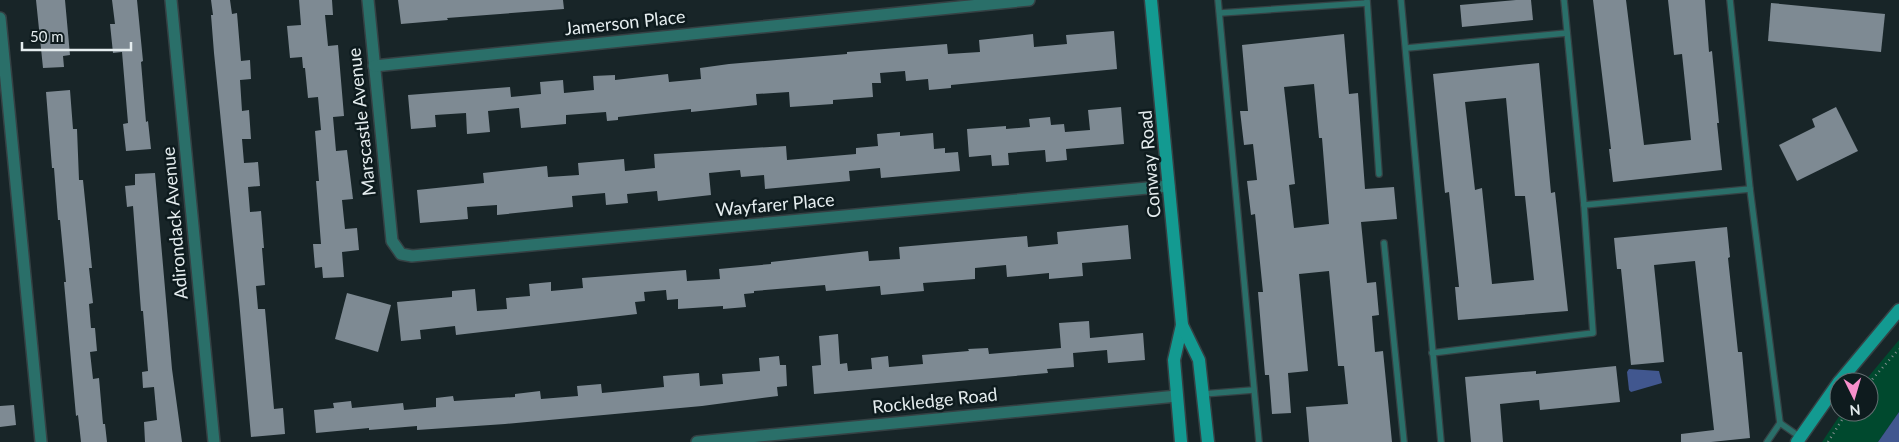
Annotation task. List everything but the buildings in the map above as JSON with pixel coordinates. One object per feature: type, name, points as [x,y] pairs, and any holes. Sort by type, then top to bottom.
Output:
[{"type":"main road","name":"Conway Road","points":[[1151,0],[1182,325],[1174,360],[1181,442]]},
{"type":"main road","points":[[1847,372],[1899,310]]},
{"type":"main road","name":"Conway Road","points":[[1182,325],[1199,360],[1208,442]]},
{"type":"main road","points":[[1798,440],[1829,396]]},
{"type":"street","name":"Adirondack Avenue","points":[[171,0],[214,442]]},
{"type":"street","name":"Marscastle Avenue","points":[[368,0],[392,241]]},
{"type":"street","name":"Jamerson Place","points":[[374,66],[1029,0]]},
{"type":"street","points":[[0,18],[41,442]]},
{"type":"street","name":"Wayfarer Place","points":[[392,241],[401,254],[412,256],[1169,186]]},
{"type":"street","name":"Rockledge Road","points":[[697,442],[1177,396]]},
{"type":"lane","points":[[1218,0],[1259,442]]},
{"type":"lane","points":[[1401,0],[1407,48],[1441,442]]},
{"type":"lane","points":[[1432,353],[1593,333],[1584,205],[1564,0]]},
{"type":"lane","points":[[1730,0],[1750,189],[1780,423],[1798,440]]},
{"type":"lane","points":[[1220,13],[1367,2],[1379,174]]},
{"type":"lane","points":[[1407,48],[1567,33]]},
{"type":"lane","points":[[1584,205],[1750,189]]},
{"type":"lane","points":[[1384,243],[1404,442]]},
{"type":"lane","points":[[1203,394],[1253,390]]},
{"type":"lane","points":[[1767,442],[1780,423]]},
{"type":"path","points":[[1879,372],[1899,349]]},
{"type":"path","points":[[1828,442],[1841,422]]},
{"type":"green space","points":[[1899,340],[1899,412],[1878,442],[1822,442],[1835,422],[1879,422],[1879,372],[1872,372]]},
{"type":"water","points":[[1629,369],[1659,371],[1662,383],[1631,392],[1629,390],[1627,372]]},
{"type":"water","points":[[1899,412],[1899,442],[1878,442]]}]
